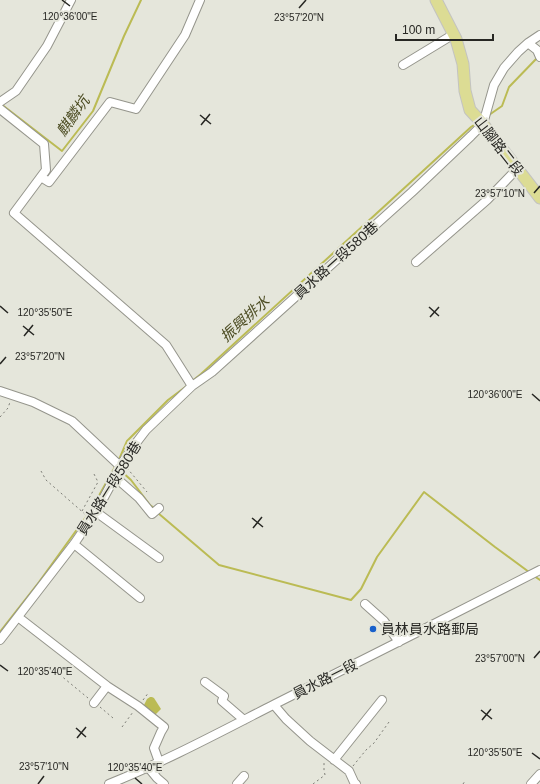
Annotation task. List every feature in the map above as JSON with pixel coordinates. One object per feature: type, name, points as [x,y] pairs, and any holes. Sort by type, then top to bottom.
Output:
[{"type":"main road","name":"山腳路二段","points":[[436,0],[456,39],[463,64],[465,91],[470,110],[538,193]]},
{"type":"street","points":[[0,102],[16,91],[47,46],[71,0]]},
{"type":"street","points":[[41,177],[49,182],[110,102],[136,109],[185,35],[200,0]]},
{"type":"street","points":[[403,65],[454,34]]},
{"type":"street","points":[[482,124],[494,85],[504,68],[518,52],[540,35]]},
{"type":"street","points":[[528,43],[539,54]]},
{"type":"street","points":[[0,109],[44,144],[46,170],[14,213],[166,345],[192,386]]},
{"type":"street","name":"員水路一段580巷","points":[[0,640],[74,544],[96,512],[121,464],[146,430],[192,386],[212,372],[412,192],[482,124]]},
{"type":"street","points":[[416,262],[487,200],[517,169]]},
{"type":"street","points":[[0,391],[33,402],[72,421],[121,464]]},
{"type":"street","points":[[115,478],[139,498],[152,514],[159,508]]},
{"type":"street","points":[[96,512],[159,558]]},
{"type":"street","points":[[74,544],[140,598]]},
{"type":"street","name":"員水路一段","points":[[109,784],[138,772],[244,720],[540,570]]},
{"type":"street","points":[[365,604],[384,621],[399,642]]},
{"type":"street","points":[[18,617],[164,727],[154,748],[159,762]]},
{"type":"street","points":[[205,682],[224,696],[222,701],[244,720]]},
{"type":"street","points":[[94,703],[108,686]]},
{"type":"street","points":[[334,760],[382,700]]},
{"type":"street","points":[[274,705],[290,723],[310,741],[349,771],[356,784]]},
{"type":"street","points":[[148,767],[164,784]]},
{"type":"street","points":[[531,784],[540,774]]},
{"type":"street","points":[[237,784],[244,776]]},
{"type":"path","points":[[0,417],[8,408],[12,395]]},
{"type":"path","points":[[121,464],[147,492]]},
{"type":"path","points":[[41,471],[46,480],[82,511],[98,482],[94,474]]},
{"type":"path","points":[[48,665],[113,718]]},
{"type":"path","points":[[122,727],[149,692]]},
{"type":"path","points":[[349,771],[366,750],[374,743],[389,722]]},
{"type":"path","points":[[313,784],[325,775],[324,753]]},
{"type":"shaded area","points":[[150,697],[154,698],[161,709],[155,715],[144,705]]},
{"type":"waterway","name":"麒麟坑","points":[[1,104],[62,151],[93,111],[124,36],[141,0]]},
{"type":"waterway","name":"振興排水","points":[[489,115],[502,106],[509,87],[538,57]]},
{"type":"waterway","name":"振興排水","points":[[191,382],[477,123]]},
{"type":"waterway","name":"振興排水","points":[[118,462],[127,441],[168,400],[188,385]]},
{"type":"waterway","name":"振興排水","points":[[0,632],[39,582],[91,510],[116,465]]},
{"type":"waterway","points":[[121,471],[131,480],[154,508]]},
{"type":"waterway","points":[[158,513],[219,565],[351,600],[361,589],[377,557],[424,492],[529,572]]},
{"type":"waterway","points":[[534,576],[540,580]]},
{"type":"place","name":"員林員水路郵局","points":[[373,629]]}]
